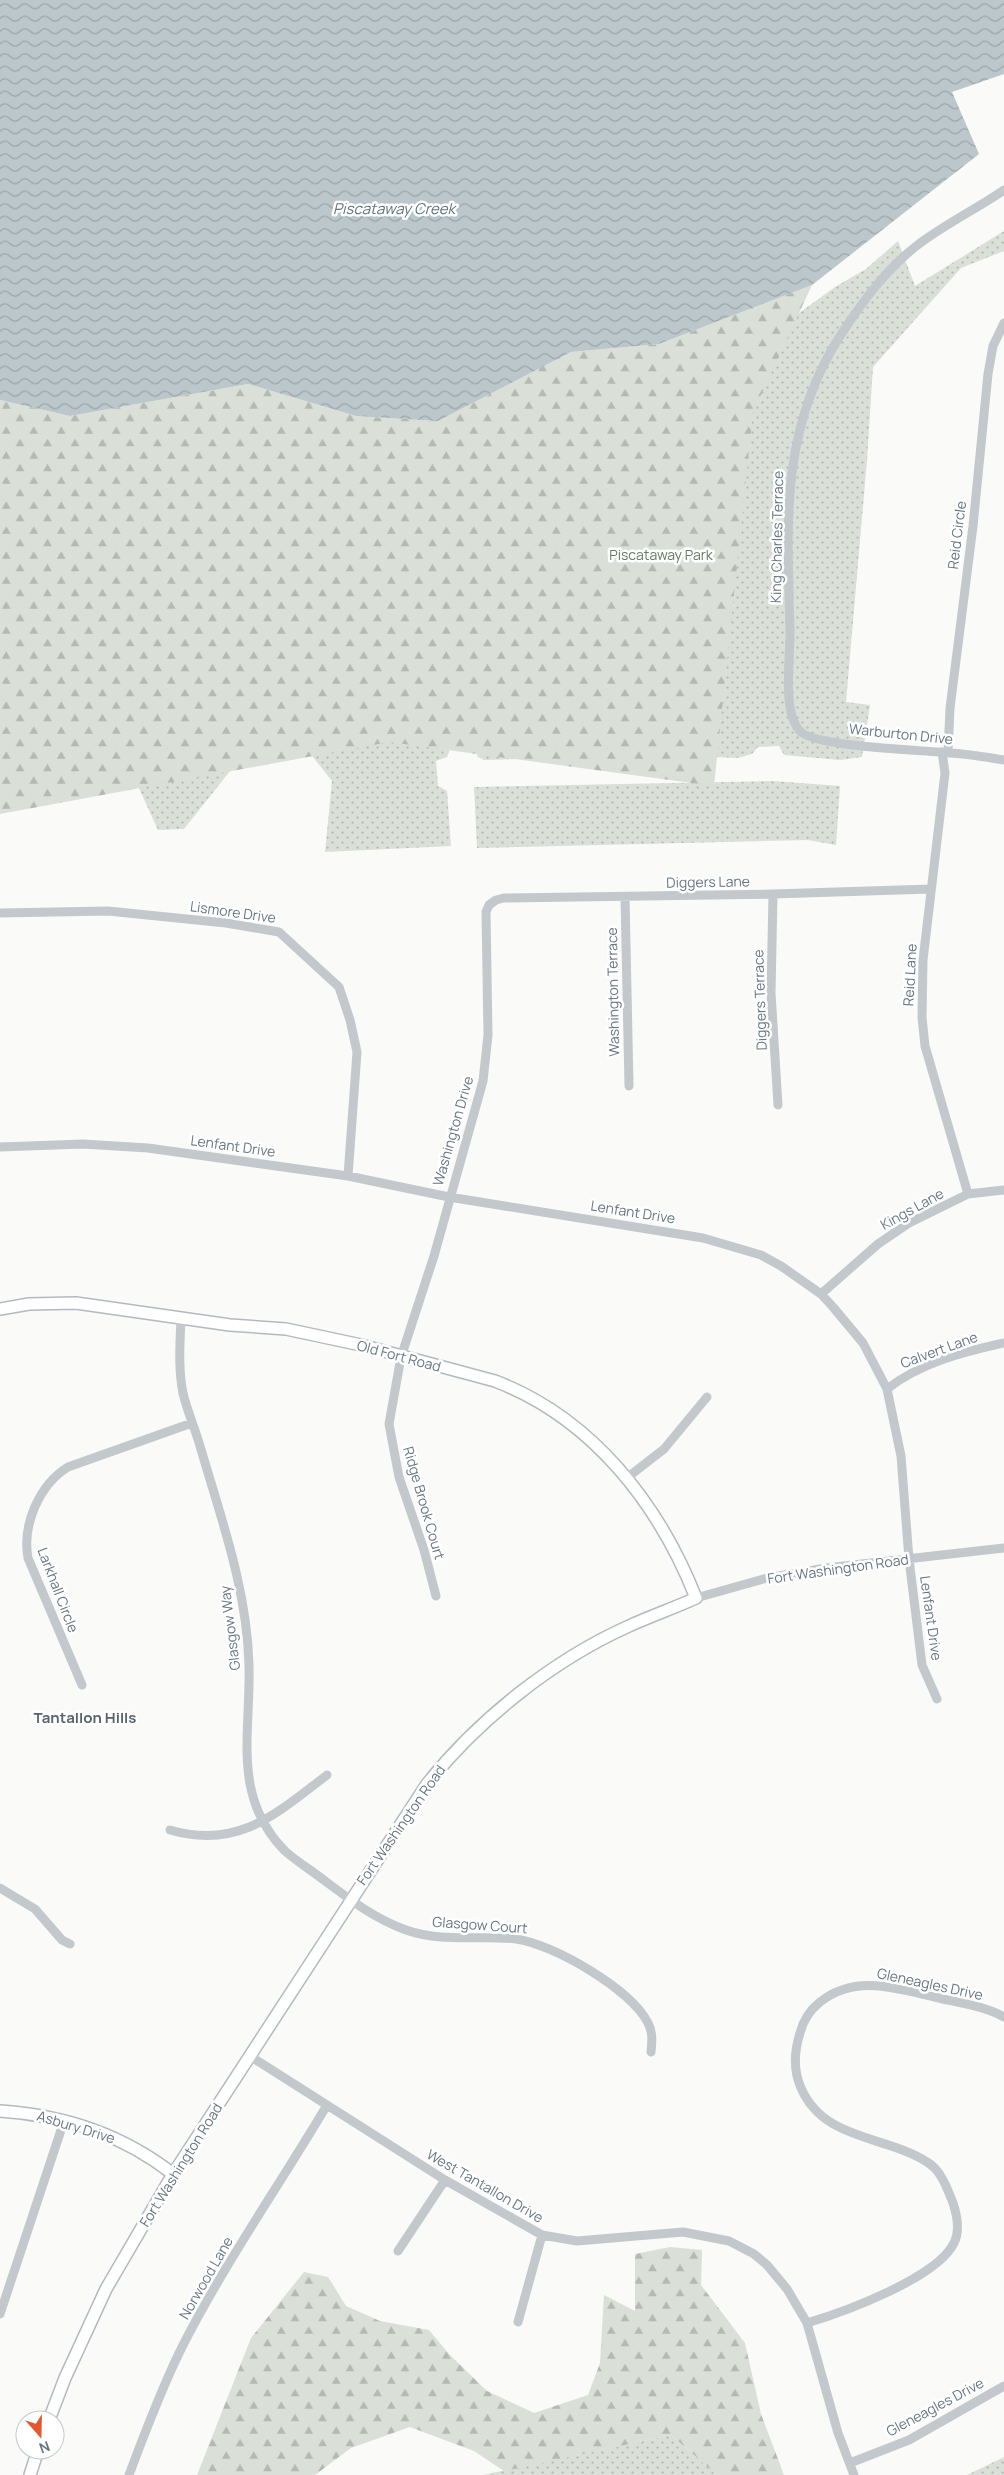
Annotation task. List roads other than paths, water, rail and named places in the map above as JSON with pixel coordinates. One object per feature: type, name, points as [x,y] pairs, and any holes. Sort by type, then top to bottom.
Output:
[{"type":"main road","name":"Old Fort Road","points":[[0,1309],[56,1302],[97,1305],[181,1318],[311,1333],[495,1381],[521,1392],[562,1415],[628,1478],[653,1513],[674,1549],[696,1598]]},
{"type":"main road","name":"Fort Washington Road","points":[[53,2410],[65,2378],[106,2289],[173,2174],[349,1901],[427,1784],[444,1763],[491,1717],[552,1671],[628,1626],[696,1598]]},
{"type":"main road","name":"Asbury Drive","points":[[0,2111],[21,2112],[64,2121],[104,2133],[145,2153],[173,2174]]},
{"type":"main road","points":[[30,2475],[35,2460]]},
{"type":"street","name":"King Charles Terrace","points":[[798,729],[790,705],[789,507],[793,459],[811,393],[825,359],[836,340],[858,308],[890,270],[914,247],[1004,190]]},
{"type":"street","name":"Reid Circle","points":[[945,752],[973,526],[988,374],[993,346],[1004,323]]},
{"type":"street","name":"Warburton Drive","points":[[798,729],[807,736],[821,740],[945,752],[1004,760]]},
{"type":"street","name":"Reid Lane","points":[[945,752],[945,772],[922,976],[923,1032],[968,1194]]},
{"type":"street","name":"Diggers Lane","points":[[488,905],[504,898],[773,894],[931,889]]},
{"type":"street","name":"Diggers Terrace","points":[[773,894],[771,992],[778,1105]]},
{"type":"street","name":"Washington Terrace","points":[[624,897],[629,1086]]},
{"type":"street","name":"Washington Drive","points":[[401,1357],[434,1256],[483,1080],[488,1035],[484,927],[488,905]]},
{"type":"street","name":"Lismore Drive","points":[[0,913],[108,911],[226,923],[279,932],[312,960],[339,987],[350,1020],[357,1052],[348,1176]]},
{"type":"street","name":"Lenfant Drive","points":[[0,1147],[83,1144],[148,1148],[348,1176],[449,1197],[703,1238],[761,1255],[795,1275],[821,1294],[863,1343],[887,1389],[900,1456],[909,1559],[922,1665],[937,1698]]},
{"type":"street","name":"Kings Lane","points":[[821,1294],[890,1236],[909,1223],[968,1194],[1004,1190]]},
{"type":"street","name":"Glasgow Way","points":[[181,1318],[179,1351],[183,1393],[231,1550],[241,1594],[249,1667],[246,1764],[254,1795],[263,1822],[274,1839],[296,1860],[349,1901]]},
{"type":"street","name":"Calvert Lane","points":[[887,1389],[914,1371],[962,1354],[1004,1343]]},
{"type":"street","name":"Ridge Brook Court","points":[[401,1357],[389,1424],[399,1477],[424,1550],[436,1596]]},
{"type":"street","points":[[628,1478],[664,1449],[707,1397]]},
{"type":"street","name":"Larkhall Circle","points":[[82,1685],[28,1558],[26,1536],[36,1505],[46,1486],[58,1473],[68,1467],[192,1423]]},
{"type":"street","name":"Fort Washington Road","points":[[696,1598],[767,1578],[826,1568],[1004,1548]]},
{"type":"street","points":[[170,1830],[194,1836],[218,1836],[248,1830],[263,1822],[328,1775]]},
{"type":"street","points":[[0,1888],[35,1909],[62,1940],[70,1944]]},
{"type":"street","name":"Glasgow Court","points":[[349,1901],[405,1930],[447,1939],[515,1939],[554,1951],[627,1996],[649,2024],[652,2042],[651,2052]]},
{"type":"street","name":"Gleneagles Drive","points":[[807,2323],[836,2314],[897,2288],[948,2252],[955,2242],[958,2231],[955,2209],[950,2194],[932,2165],[910,2154],[834,2125],[814,2111],[808,2103],[795,2069],[798,2040],[808,2015],[815,2006],[835,1992],[846,1987],[872,1985],[897,1988],[977,2006],[1004,2017]]},
{"type":"street","name":"West Tantallon Drive","points":[[250,2056],[444,2180],[542,2235],[578,2241],[683,2232],[729,2242],[754,2254],[767,2265],[787,2289],[807,2323],[838,2433],[854,2475]]},
{"type":"street","name":"Norwood Lane","points":[[129,2475],[158,2400],[181,2349],[234,2255],[327,2105]]},
{"type":"street","points":[[0,2314],[64,2121]]},
{"type":"street","points":[[398,2251],[444,2180]]},
{"type":"street","points":[[518,2322],[542,2235]]},
{"type":"street","name":"Gleneagles Drive","points":[[850,2462],[909,2440],[1004,2386]]},
{"type":"water","name":"Piscataway Creek","points":[[0,0],[1004,0],[1004,74],[952,92],[979,154],[812,285],[659,344],[571,352],[438,421],[356,416],[248,384],[70,416],[0,400]]},
{"type":"district","name":"Tantallon Hills","points":[[85,1718]]},
{"type":"park label","name":"Piscataway Park","points":[[661,555]]}]
